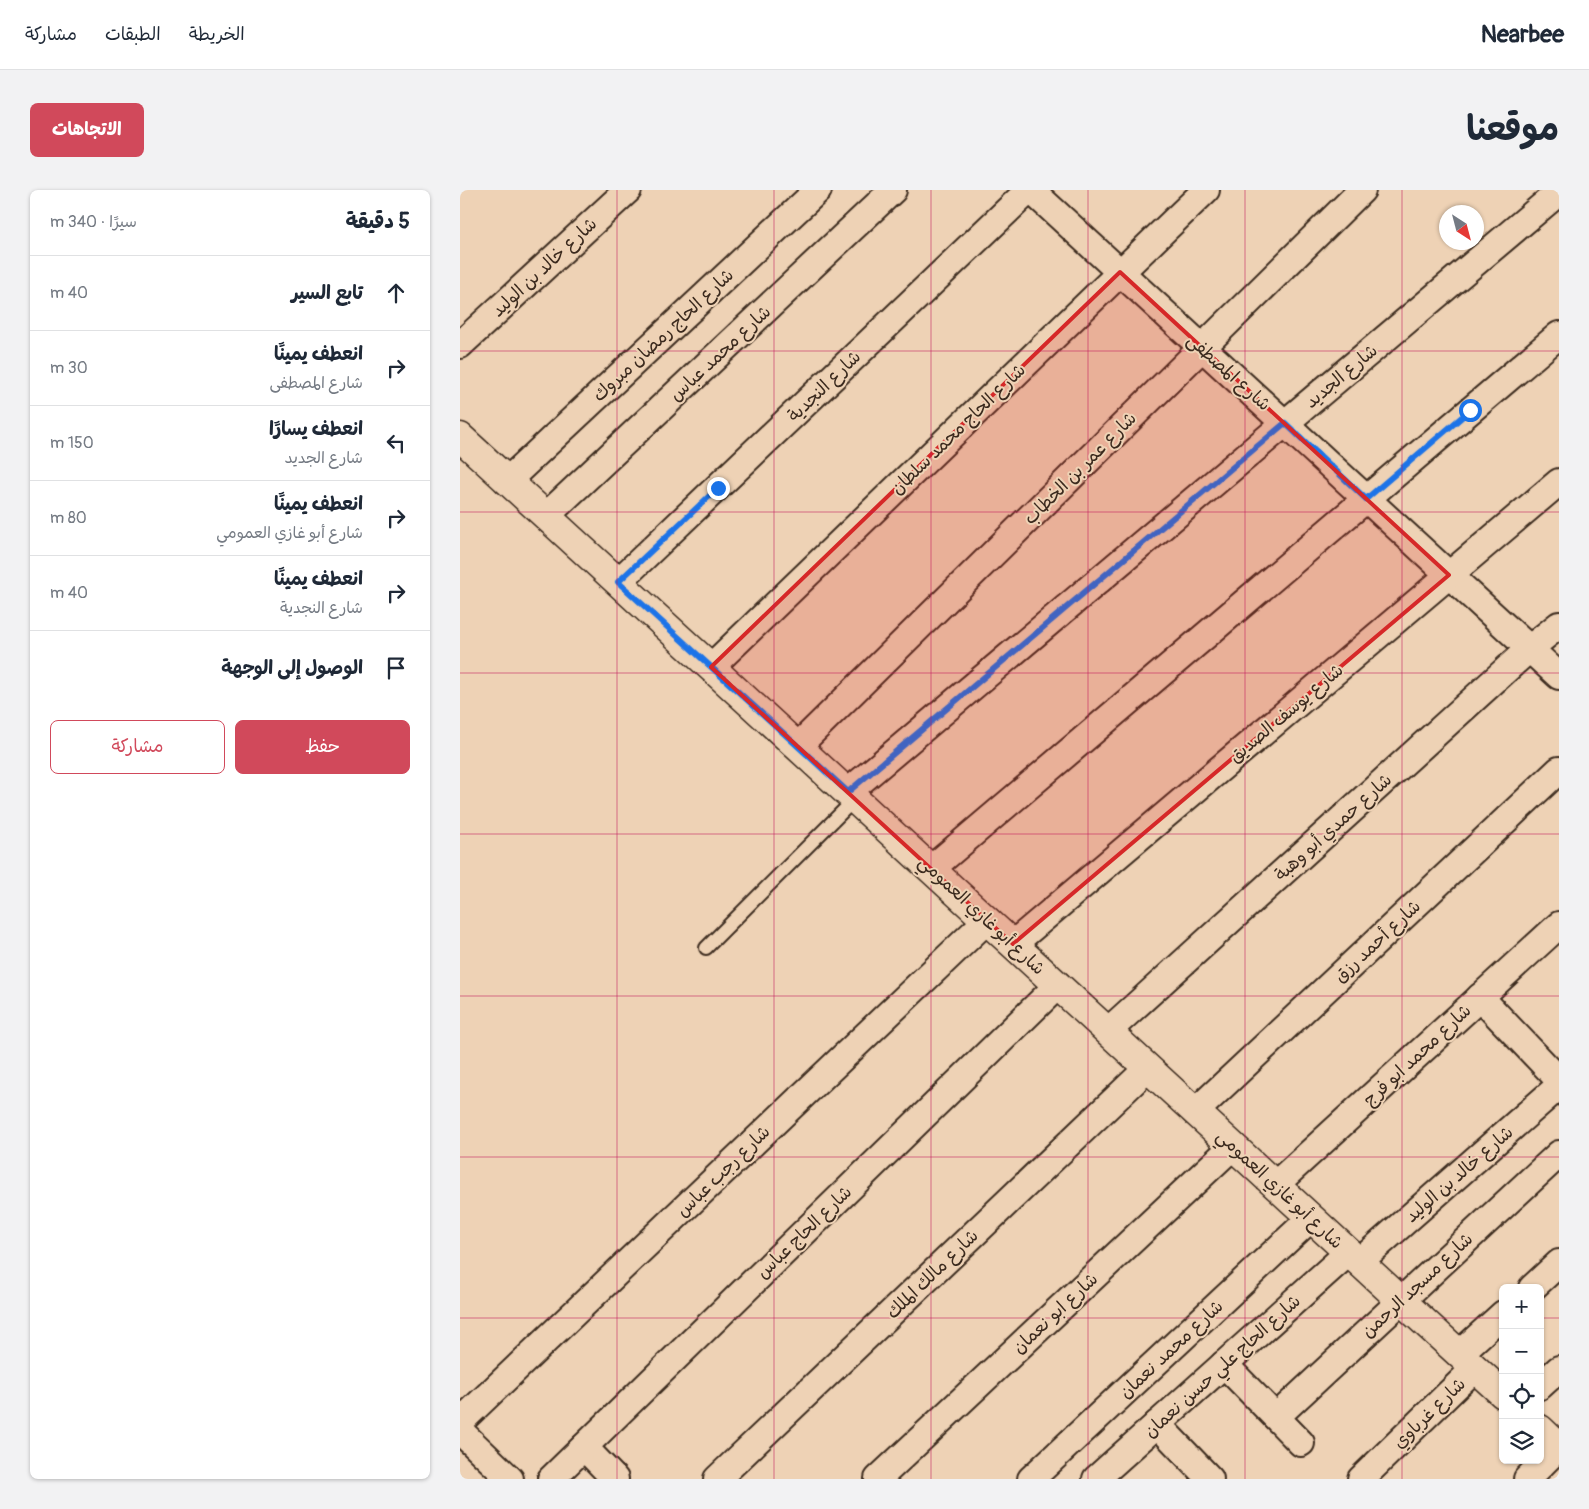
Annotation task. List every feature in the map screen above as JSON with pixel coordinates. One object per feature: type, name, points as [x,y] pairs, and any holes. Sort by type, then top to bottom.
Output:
[{"type":"street","name":"شارع خالد بن الوليد","points":[[460,345],[628,190]]},
{"type":"street","name":"شارع الحاج رمضان مبروك","points":[[508,481],[818,190]]},
{"type":"street","name":"شارع محمد عباس","points":[[546,516],[894,190]]},
{"type":"street","name":"شارع المصطفى","points":[[1030,190],[1559,676]]},
{"type":"street","name":"شارع النجدية","points":[[618,582],[1030,190]]},
{"type":"street","name":"شارع الحاج محمد سلطان","points":[[711,667],[1206,190]]},
{"type":"street","name":"شارع عمر بن الخطاب","points":[[798,746],[1362,190]]},
{"type":"street","name":"شارع الجديد","points":[[852,796],[1285,423],[1559,192]]},
{"type":"street","points":[[931,868],[1559,335]]},
{"type":"street","name":"شارع أبو غازي العمومي","points":[[460,437],[1499,1390]]},
{"type":"street","name":"شارع يوسف الصديق","points":[[1013,944],[1559,482]]},
{"type":"street","name":"شارع حمدي أبو وهبة","points":[[1108,1032],[1529,649],[1559,625]]},
{"type":"street","name":"شارع أحمد رزق","points":[[1196,1112],[1559,770]]},
{"type":"street","name":"شارع رجب عباس","points":[[460,1422],[987,920]]},
{"type":"street","name":"شارع محمد ابو فرج","points":[[1275,1185],[1559,925]]},
{"type":"street","name":"شارع الحاج عباس","points":[[551,1479],[1058,985]]},
{"type":"street","points":[[1480,997],[1559,1080]]},
{"type":"street","name":"شارع مالك الملك","points":[[717,1479],[1148,1068]]},
{"type":"street","name":"شارع خالد بن الوليد","points":[[1354,1258],[1559,1086]]},
{"type":"street","name":"شارع ابو نعمان","points":[[878,1479],[1232,1146]]},
{"type":"street","name":"شارع مسجد الرحمن","points":[[1276,1417],[1559,1154]]},
{"type":"street","name":"شارع محمد نعمان","points":[[1031,1479],[1311,1218]]},
{"type":"street","name":"شارع الحاج علي حسن نعمان","points":[[1096,1479],[1224,1364],[1354,1258]]},
{"type":"street","points":[[1536,1284],[1559,1263]]},
{"type":"street","name":"شارع غرباوي","points":[[1361,1479],[1467,1361],[1499,1319]]},
{"type":"street","points":[[1224,1364],[1301,1443]]},
{"type":"street","points":[[1544,1382],[1559,1369]]},
{"type":"street","points":[[1157,1424],[1210,1479]]},
{"type":"street","points":[[460,1430],[510,1479]]},
{"type":"street","points":[[1527,1479],[1559,1447],[1544,1433]]},
{"type":"street","points":[[584,1447],[615,1479]]},
{"type":"lane","points":[[706,948],[852,796]]},
{"type":"highlighted area","points":[[1120,272],[1449,575],[1013,944],[711,667]]},
{"type":"route","points":[[718,488],[618,582],[848,792],[1285,423],[1366,499],[1470,410]]}]
